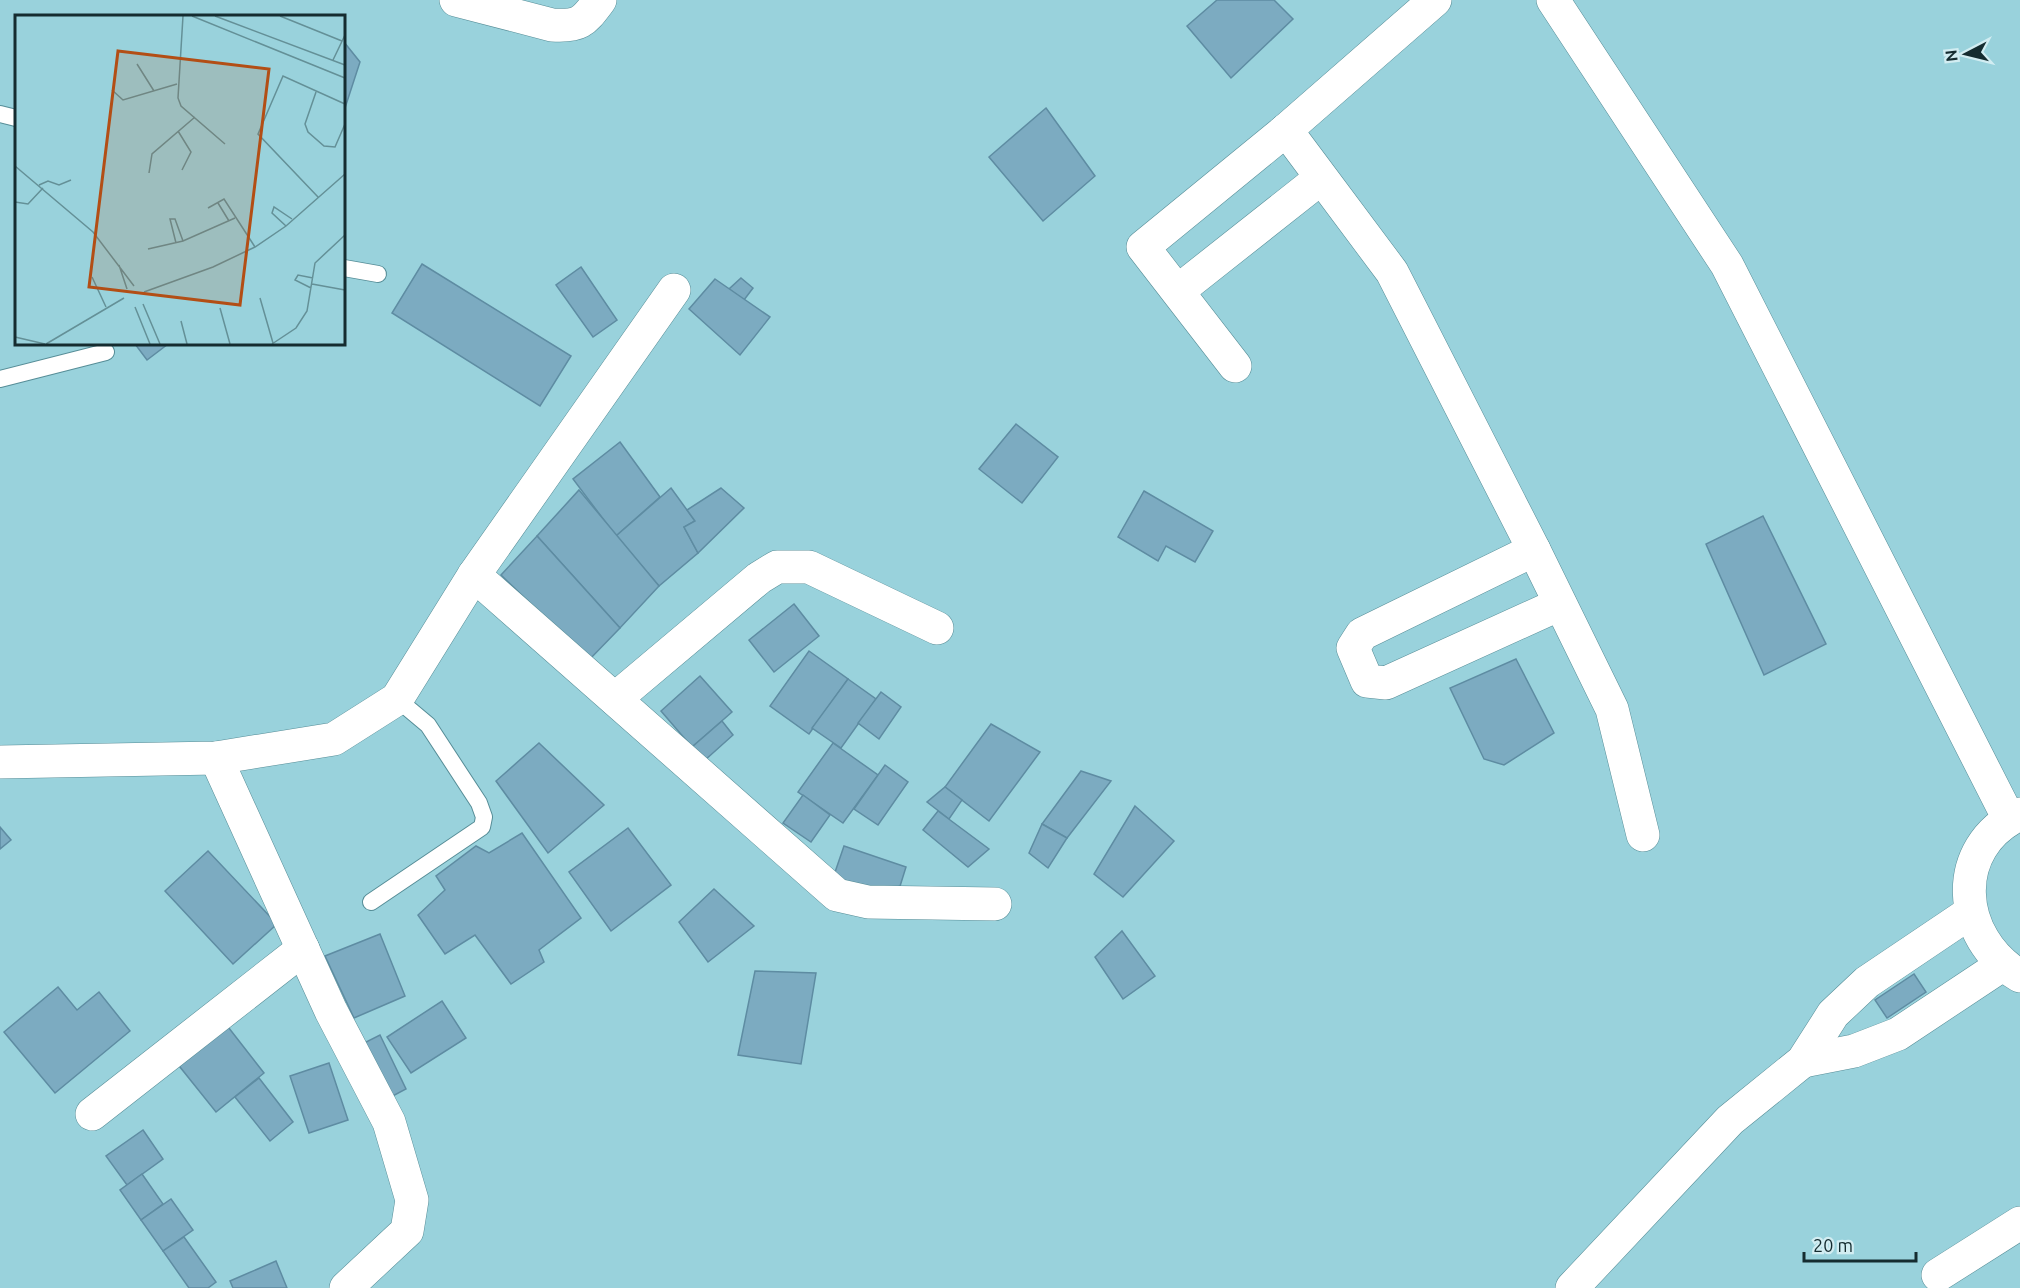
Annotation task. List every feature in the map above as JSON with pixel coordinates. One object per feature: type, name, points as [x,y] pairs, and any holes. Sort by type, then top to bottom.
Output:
[{"type":"street","points":[[456,0],[552,25],[568,26],[583,23],[600,0]]},
{"type":"street","points":[[1235,366],[1143,247],[1286,130],[1436,0]]},
{"type":"street","points":[[1553,0],[1727,265],[2015,816],[1993,833],[1980,850],[1972,870],[1969,891],[1971,912],[1988,950],[2011,970],[1898,1034],[1854,1051],[1803,1061]]},
{"type":"street","points":[[1286,130],[1392,272],[1534,550],[1612,709],[1643,835]]},
{"type":"street","points":[[1178,291],[1321,178]]},
{"type":"street","points":[[0,762],[216,758],[334,739],[397,699],[474,576],[674,290]]},
{"type":"street","points":[[1534,550],[1362,634],[1353,648],[1367,681],[1386,683],[1560,604]]},
{"type":"street","points":[[615,699],[759,578],[777,567],[809,567],[937,628]]},
{"type":"street","points":[[474,576],[837,895],[867,902],[995,904]]},
{"type":"street","points":[[216,758],[346,1043],[389,1122],[412,1200],[407,1231],[346,1288]]},
{"type":"street","points":[[1572,1288],[1730,1120],[1803,1061],[1833,1014],[1867,982],[1971,912]]},
{"type":"street","points":[[92,1114],[303,949]]},
{"type":"street","points":[[1938,1275],[2020,1223]]},
{"type":"lane","points":[[0,114],[15,118]]},
{"type":"lane","points":[[345,268],[378,274]]},
{"type":"lane","points":[[0,379],[106,352]]},
{"type":"lane","points":[[371,902],[482,827],[484,818],[479,803],[428,725],[397,699]]},
{"type":"building","points":[[1217,0],[1274,0],[1293,19],[1231,78],[1187,26]]},
{"type":"building","points":[[345,43],[360,62],[345,108]]},
{"type":"building","points":[[1046,108],[1095,176],[1043,221],[989,157]]},
{"type":"building","points":[[422,264],[571,356],[540,406],[392,313]]},
{"type":"building","points":[[581,267],[617,320],[593,337],[556,285]]},
{"type":"building","points":[[741,278],[753,288],[744,300],[729,289]]},
{"type":"building","points":[[715,279],[770,317],[740,355],[689,309]]},
{"type":"building","points":[[136,345],[167,345],[147,360]]},
{"type":"building","points":[[1016,424],[1058,457],[1022,503],[979,469]]},
{"type":"building","points":[[620,442],[660,497],[616,536],[573,479]]},
{"type":"building","points":[[671,488],[695,521],[684,527],[698,553],[659,586],[616,536]]},
{"type":"building","points":[[721,488],[744,508],[698,553],[684,527],[695,521],[687,510]]},
{"type":"building","points":[[579,490],[659,586],[620,628],[537,536]]},
{"type":"building","points":[[1144,491],[1213,531],[1195,562],[1166,546],[1158,561],[1118,537]]},
{"type":"building","points":[[1763,516],[1826,644],[1764,675],[1706,544]]},
{"type":"building","points":[[537,536],[620,628],[589,660],[501,575]]},
{"type":"building","points":[[794,604],[819,636],[774,672],[749,640]]},
{"type":"building","points":[[809,651],[848,679],[809,734],[770,706]]},
{"type":"building","points":[[1516,659],[1554,733],[1504,765],[1484,759],[1450,688]]},
{"type":"building","points":[[700,676],[732,712],[692,747],[661,711]]},
{"type":"building","points":[[848,679],[876,699],[841,748],[812,728]]},
{"type":"building","points":[[881,692],[901,707],[879,739],[858,723]]},
{"type":"building","points":[[722,721],[733,735],[704,761],[692,747]]},
{"type":"building","points":[[991,724],[1040,752],[989,821],[945,787]]},
{"type":"building","points":[[539,743],[604,805],[548,853],[496,781]]},
{"type":"building","points":[[833,743],[878,775],[843,823],[798,792]]},
{"type":"building","points":[[885,765],[908,782],[878,825],[854,809]]},
{"type":"building","points":[[1081,771],[1111,781],[1067,838],[1042,824]]},
{"type":"building","points":[[945,787],[962,800],[949,819],[927,802]]},
{"type":"building","points":[[803,795],[830,815],[811,842],[783,823]]},
{"type":"building","points":[[1135,806],[1174,841],[1123,897],[1094,874]]},
{"type":"building","points":[[938,811],[989,849],[968,867],[923,830]]},
{"type":"building","points":[[1042,824],[1067,838],[1048,868],[1029,853]]},
{"type":"building","points":[[0,827],[11,840],[0,849]]},
{"type":"building","points":[[628,828],[671,885],[611,931],[569,872]]},
{"type":"building","points":[[522,833],[581,918],[539,950],[544,962],[511,984],[475,935],[445,954],[418,915],[445,890],[436,876],[476,846],[489,853]]},
{"type":"building","points":[[844,846],[906,867],[896,899],[833,878]]},
{"type":"building","points":[[208,851],[277,924],[233,964],[165,891]]},
{"type":"building","points":[[714,889],[754,926],[708,962],[679,922]]},
{"type":"building","points":[[1122,931],[1155,976],[1123,999],[1095,957]]},
{"type":"building","points":[[380,934],[405,996],[354,1018],[325,956]]},
{"type":"building","points":[[755,971],[816,973],[801,1064],[738,1055]]},
{"type":"building","points":[[1914,974],[1926,992],[1887,1018],[1875,1000]]},
{"type":"building","points":[[58,987],[77,1010],[99,992],[130,1031],[55,1093],[4,1032]]},
{"type":"building","points":[[442,1001],[466,1038],[411,1073],[387,1037]]},
{"type":"building","points":[[225,1023],[264,1073],[216,1112],[176,1062]]},
{"type":"building","points":[[380,1035],[406,1089],[389,1098],[364,1043]]},
{"type":"building","points":[[329,1063],[348,1120],[309,1133],[290,1076]]},
{"type":"building","points":[[259,1078],[293,1122],[270,1141],[235,1097]]},
{"type":"building","points":[[143,1130],[163,1159],[127,1185],[106,1156]]},
{"type":"building","points":[[142,1174],[163,1204],[141,1220],[120,1190]]},
{"type":"building","points":[[171,1199],[193,1230],[163,1251],[141,1220]]},
{"type":"building","points":[[184,1237],[216,1282],[208,1288],[189,1288],[163,1251]]},
{"type":"building","points":[[276,1261],[287,1288],[233,1288],[230,1281]]}]
